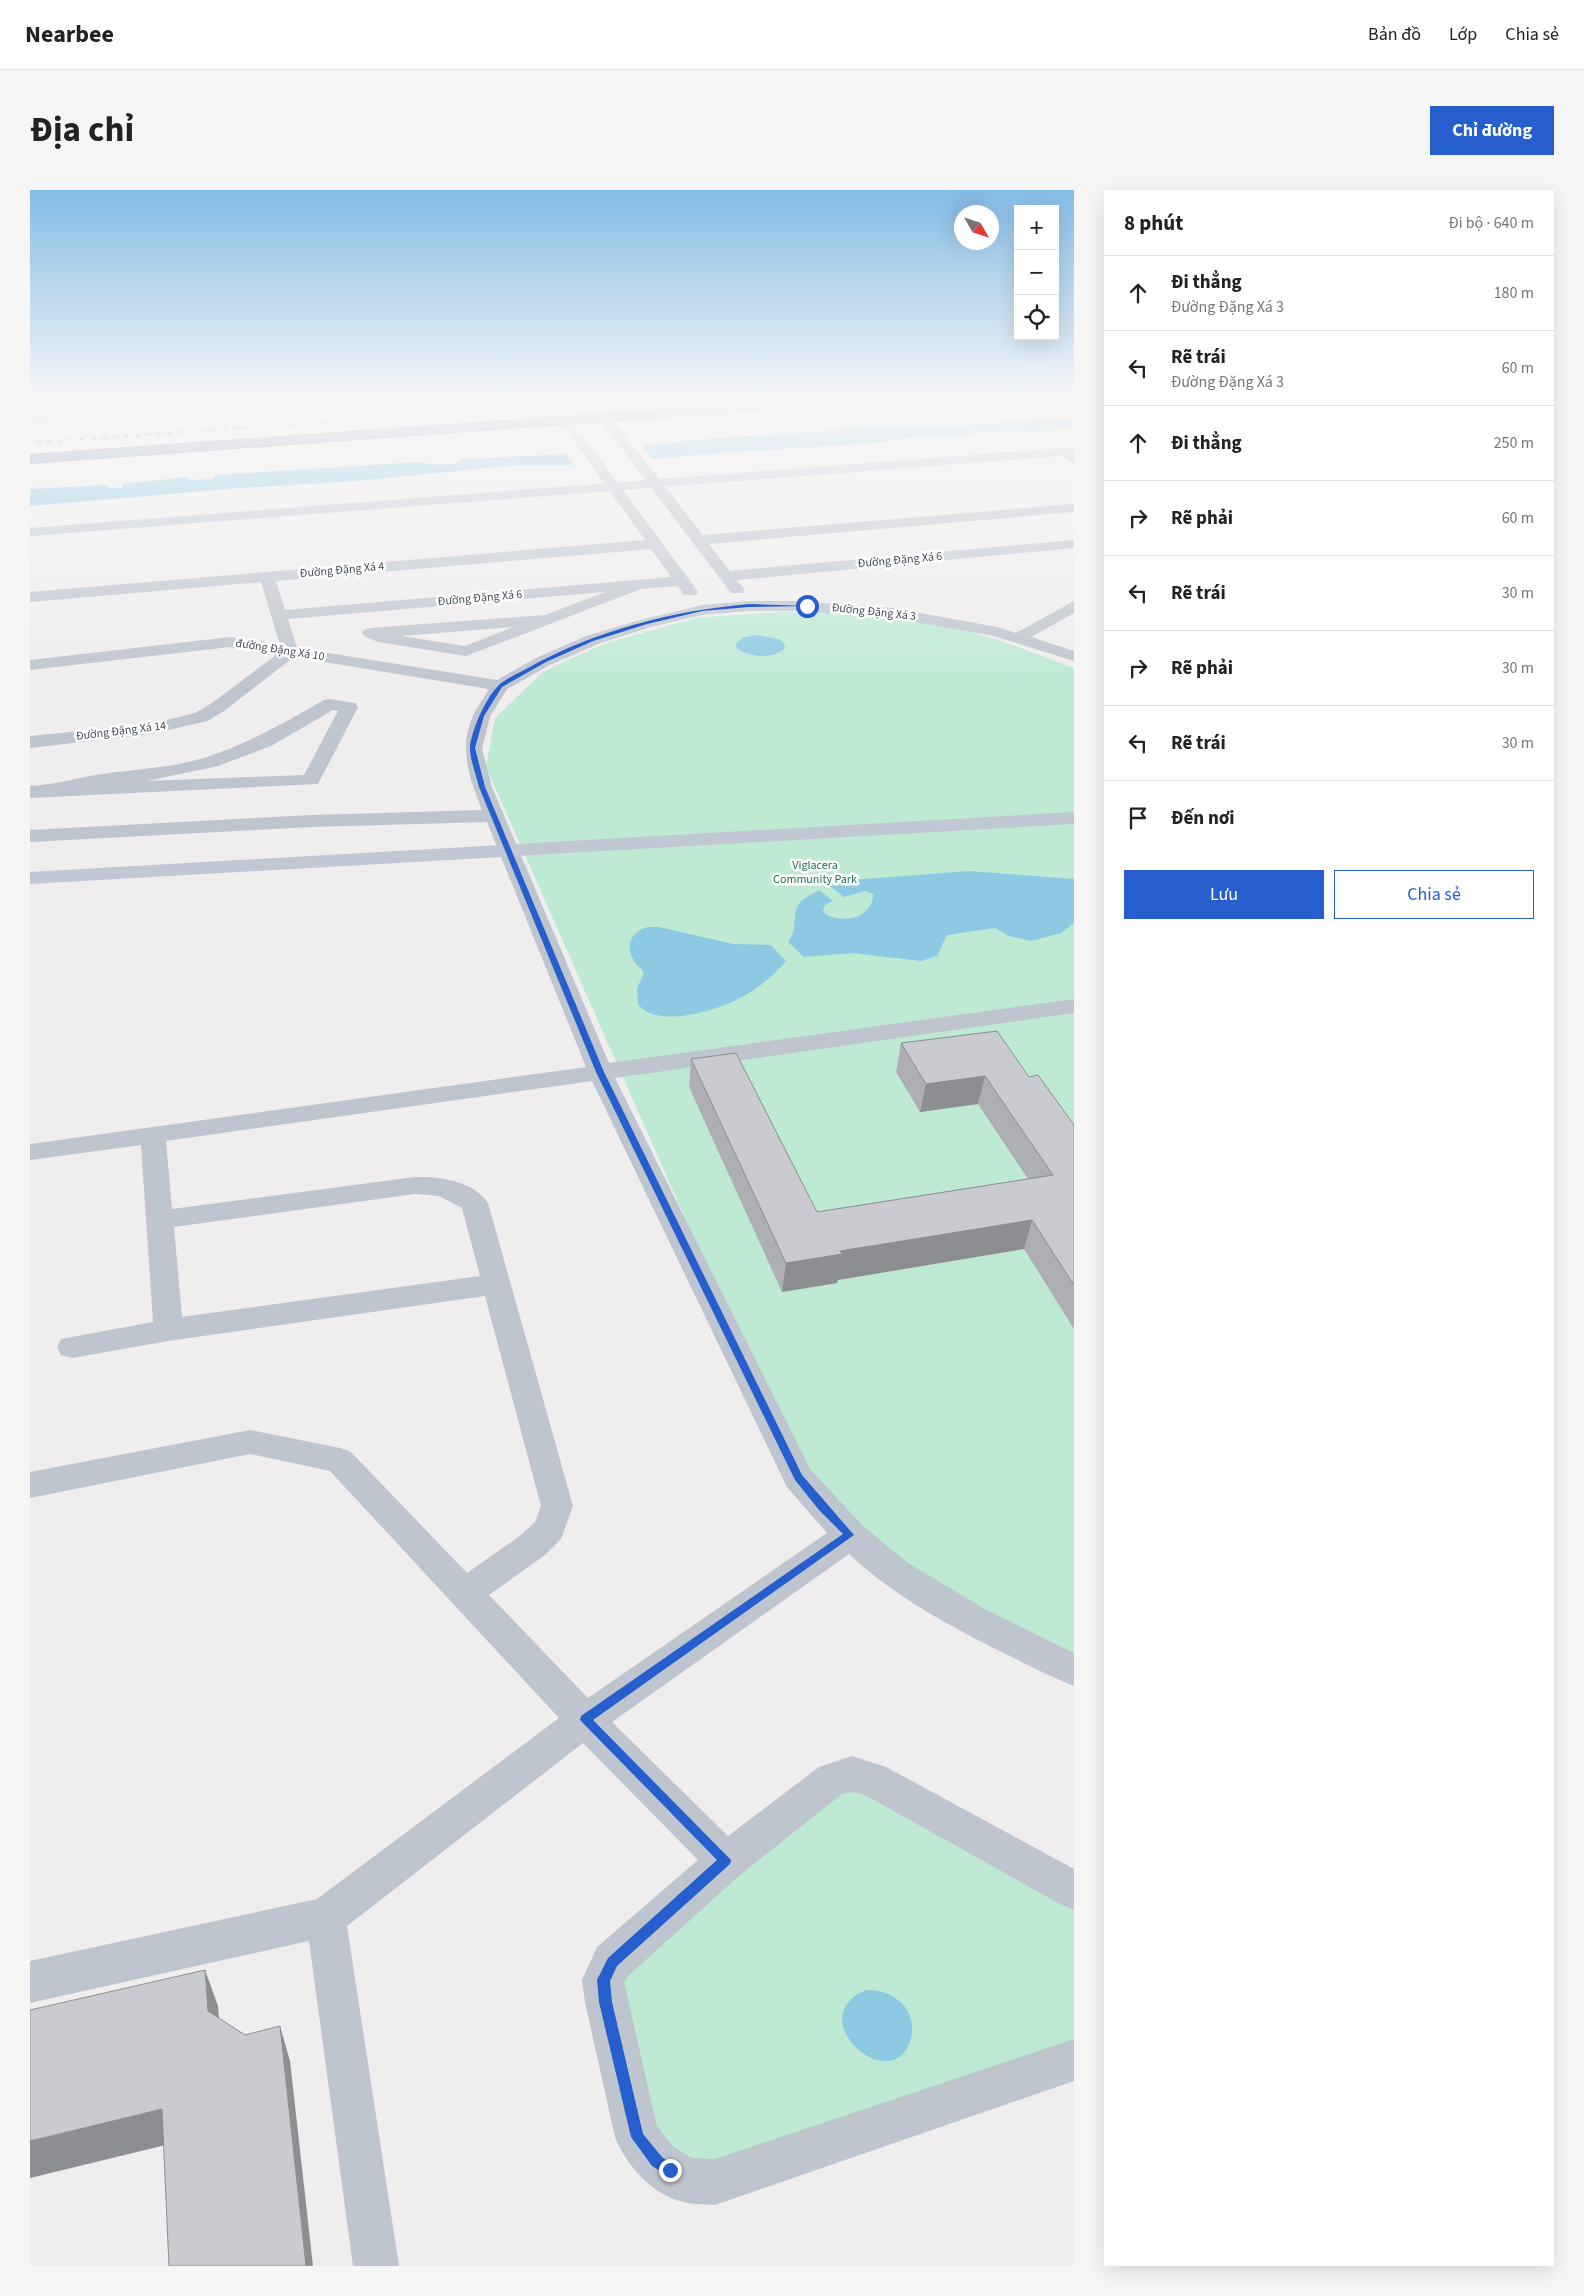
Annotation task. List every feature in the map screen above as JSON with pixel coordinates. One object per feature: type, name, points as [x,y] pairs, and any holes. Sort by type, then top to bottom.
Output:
[{"type":"street","points":[[30,532],[500,495]]},
{"type":"street","points":[[619,495],[702,610]]},
{"type":"street","points":[[664,495],[749,606]]},
{"type":"street","points":[[699,540],[1074,508]]},
{"type":"street","name":"Đường Đặng Xá 4","points":[[30,597],[655,544]]},
{"type":"street","name":"Đường Đặng Xá 6","points":[[726,576],[1074,544]]},
{"type":"street","points":[[1051,546],[1066,558]]},
{"type":"street","points":[[267,577],[290,652]]},
{"type":"street","name":"Đường Đặng Xá 6","points":[[279,615],[682,581]]},
{"type":"street","points":[[362,608],[370,633],[378,637],[466,651],[638,585]]},
{"type":"street","name":"Đường Đặng Xá 3","points":[[1074,656],[1020,637],[945,621],[893,613],[843,608],[749,606],[702,610],[646,623],[592,640],[544,661],[500,686],[481,716],[473,748],[482,787],[600,1072],[798,1478],[822,1507],[850,1535],[911,1584],[985,1626],[1074,1670]]},
{"type":"street","points":[[1020,637],[1074,606]]},
{"type":"street","points":[[370,633],[545,620]]},
{"type":"street","name":"đường Đặng Xá 10","points":[[30,665],[230,642],[500,686]]},
{"type":"street","name":"Đường Đặng Xá 14","points":[[30,742],[151,729],[201,717],[218,707],[290,652]]},
{"type":"street","points":[[54,791],[90,782],[151,775],[212,762],[264,742],[330,704],[349,707],[312,801]]},
{"type":"street","points":[[30,792],[54,791],[312,801],[494,816]]},
{"type":"street","points":[[30,836],[312,801]]},
{"type":"street","points":[[30,878],[1074,818]]},
{"type":"street","points":[[30,1152],[1074,1006]]},
{"type":"street","points":[[153,1135],[168,1330]]},
{"type":"street","points":[[159,1220],[432,1184],[453,1190],[474,1203],[557,1506],[549,1529],[533,1545],[465,1593]]},
{"type":"street","points":[[72,1347],[168,1330],[496,1284]]},
{"type":"street","points":[[30,1485],[250,1442],[340,1461],[585,1720],[726,1860]]},
{"type":"street","points":[[30,1982],[326,1917],[585,1720],[850,1535]]},
{"type":"street","points":[[1074,1890],[873,1780],[852,1774],[832,1779],[726,1860],[612,1962],[603,1980],[606,2002],[637,2137],[657,2162],[684,2180],[715,2182],[1074,2060]]},
{"type":"street","points":[[326,1917],[376,2266]]},
{"type":"green space","name":"Viglacera Community Park","points":[[777,612],[877,615],[936,623],[989,637],[1074,668],[1074,1658],[921,1580],[799,1476],[486,767],[495,718],[544,671],[606,643],[696,618]]},
{"type":"green space","points":[[845,1782],[1074,1896],[1074,2047],[697,2166],[660,2139],[621,1976]]},
{"type":"water","points":[[30,495],[160,495],[30,506]]},
{"type":"water","points":[[756,635],[779,639],[785,645],[784,649],[767,656],[760,656],[741,651],[736,647],[736,644],[742,638]]},
{"type":"water","points":[[969,871],[1074,879],[1074,923],[1061,933],[1031,941],[1009,936],[995,928],[947,935],[937,956],[921,961],[852,953],[804,957],[788,942],[793,932],[795,913],[799,904],[819,890],[833,901],[825,905],[823,910],[825,914],[840,919],[848,919],[862,914],[868,909],[872,902],[873,894],[865,891],[844,897],[830,886],[851,880]]},
{"type":"water","points":[[648,927],[659,927],[733,944],[771,945],[786,961],[758,987],[728,1004],[686,1015],[671,1017],[658,1015],[647,1011],[638,1004],[637,988],[644,973],[634,961],[630,949],[631,940],[634,935]]},
{"type":"water","points":[[866,1990],[885,1993],[894,1997],[907,2010],[911,2018],[911,2038],[902,2055],[888,2061],[872,2058],[857,2048],[846,2035],[842,2019],[848,2003]]},
{"type":"building","points":[[997,1031],[1029,1077],[1038,1075],[1074,1125],[1074,1285],[1032,1220],[840,1251],[842,1254],[786,1263],[691,1059],[736,1053],[817,1212],[1053,1175],[985,1076],[926,1084],[901,1043]]},
{"type":"building","points":[[205,1970],[208,2011],[245,2035],[280,2026],[306,2266],[169,2266],[162,2109],[30,2141],[30,2010]]},
{"type":"route","points":[[670,2170],[657,2162],[637,2137],[606,2002],[603,1980],[612,1962],[726,1860],[585,1720],[850,1535],[822,1507],[798,1478],[600,1072],[482,787],[473,748],[481,716],[500,686],[544,661],[592,640],[646,623],[702,610],[749,606],[807,606]]}]
